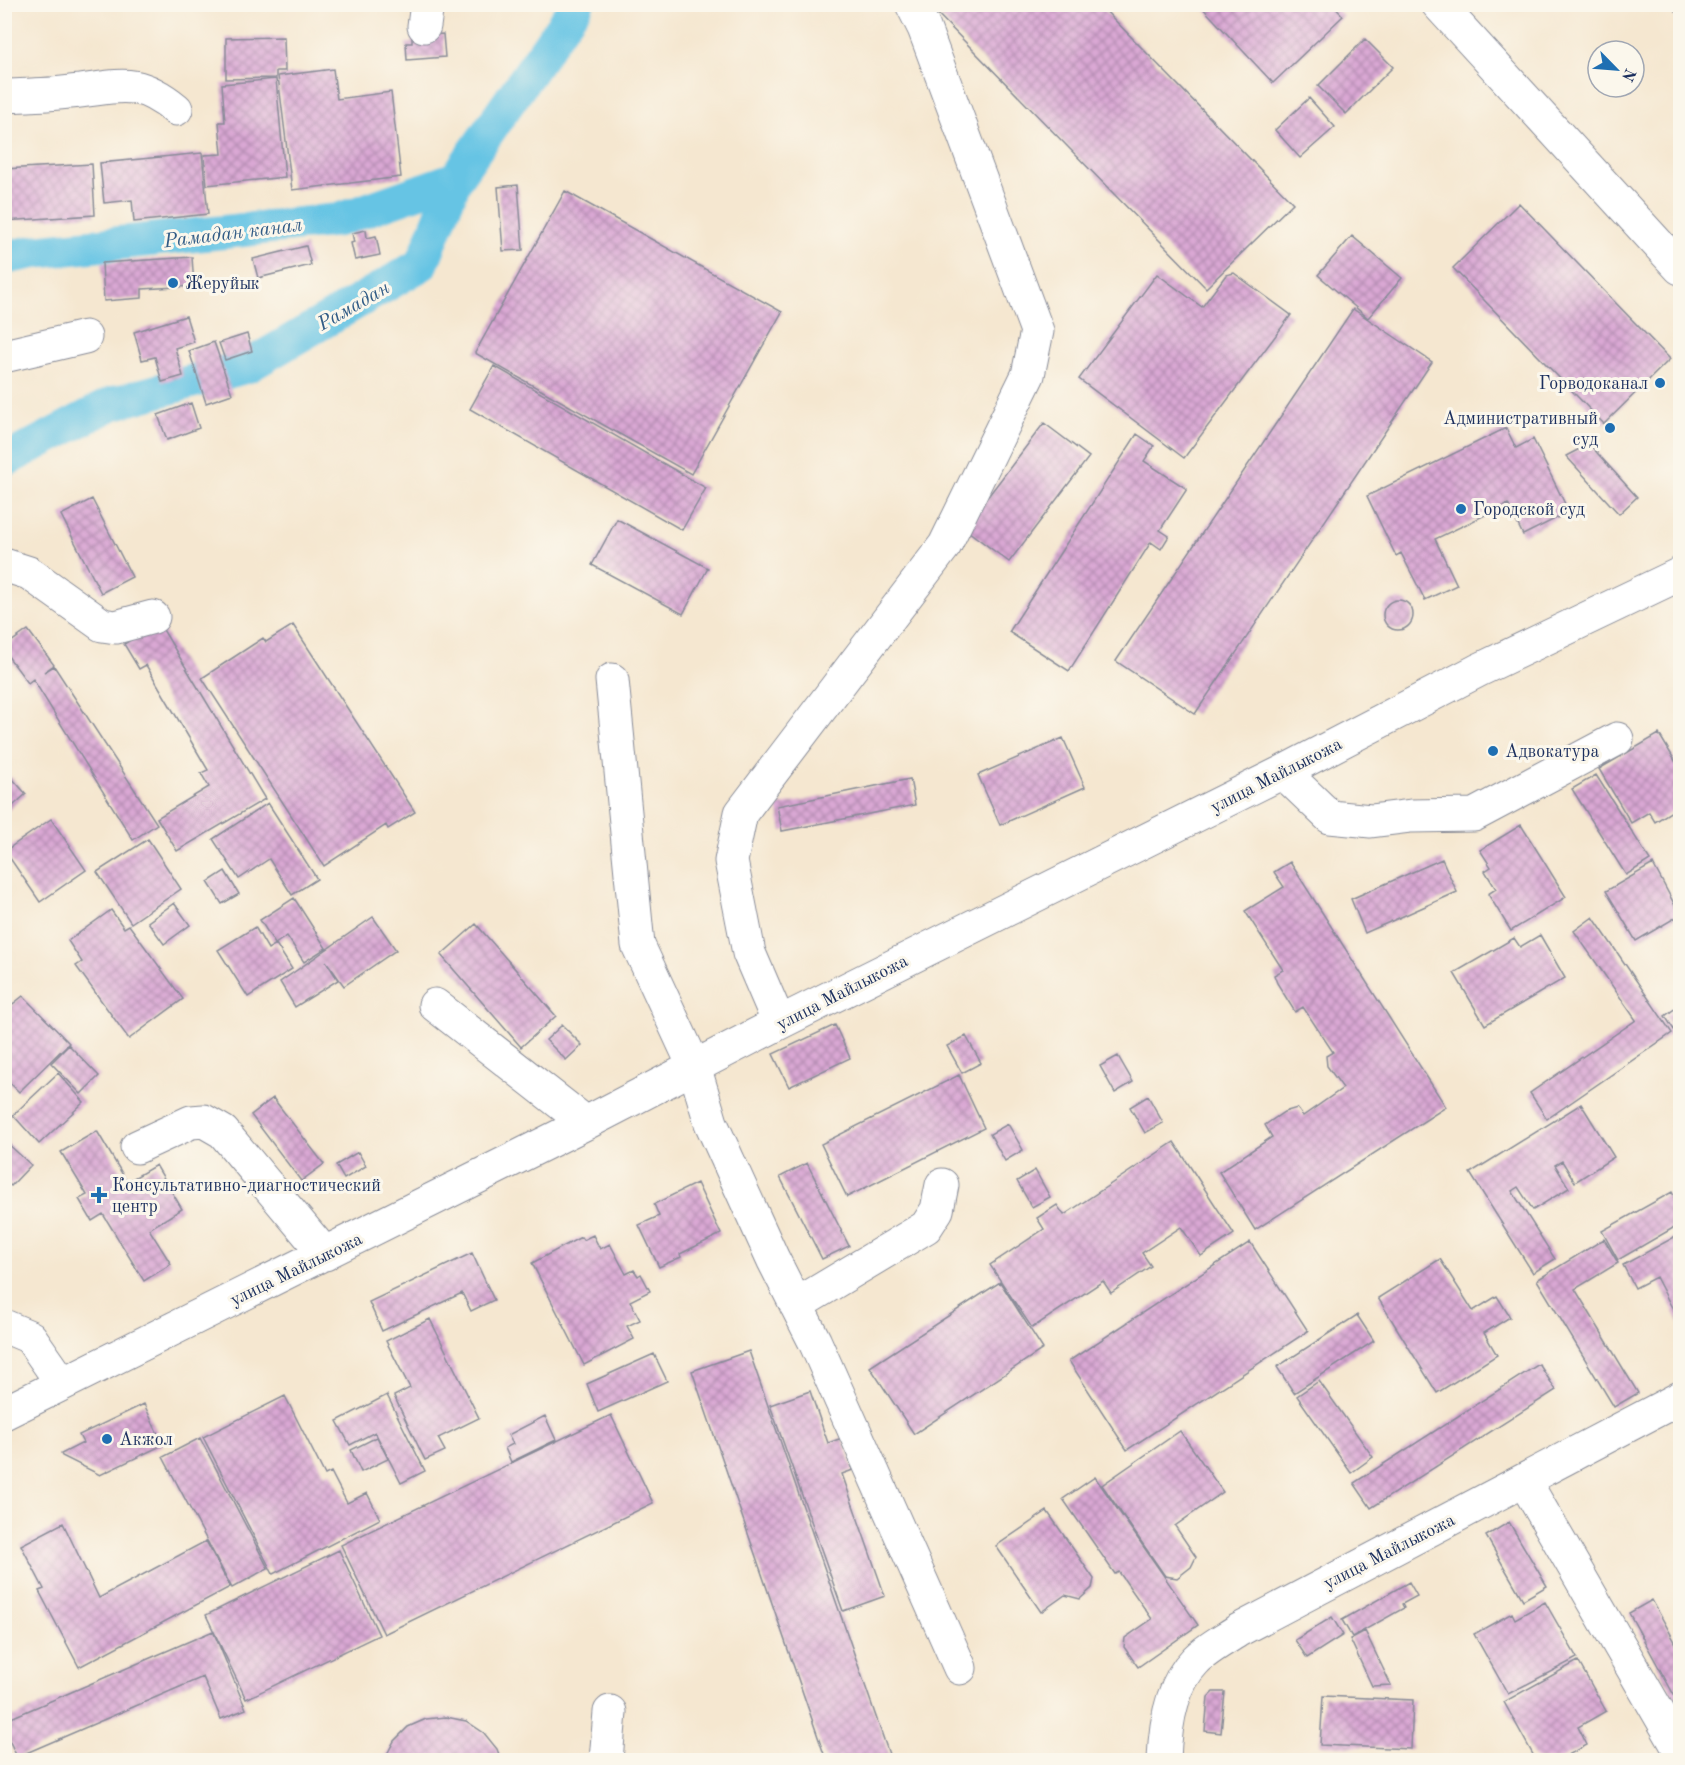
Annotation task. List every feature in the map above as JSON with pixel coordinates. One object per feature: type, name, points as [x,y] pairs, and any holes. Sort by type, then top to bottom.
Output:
[{"type":"street","points":[[779,1023],[749,953],[731,861],[741,813],[945,545],[1028,375],[1037,331],[924,28],[912,4]]},
{"type":"street","points":[[1438,4],[1680,268]]},
{"type":"street","points":[[4,96],[71,92],[120,84],[143,89],[162,98],[176,109]]},
{"type":"street","points":[[4,356],[86,337]]},
{"type":"street","points":[[4,565],[29,573],[102,625],[116,627],[153,617]]},
{"type":"street","name":"улица Майлыкожа","points":[[4,1413],[1283,772],[1479,670],[1680,574]]},
{"type":"street","points":[[612,680],[638,945],[694,1066],[711,1123],[960,1668]]},
{"type":"street","points":[[1283,772],[1330,817],[1371,820],[1411,816],[1474,815],[1617,739]]},
{"type":"street","points":[[435,1005],[586,1123]]},
{"type":"street","points":[[138,1147],[191,1122],[204,1121],[224,1132],[325,1254]]},
{"type":"street","points":[[796,1305],[926,1227],[937,1210],[942,1185]]},
{"type":"street","points":[[4,1326],[30,1337],[62,1383]]},
{"type":"street","name":"улица Майлыкожа","points":[[1164,1761],[1172,1703],[1195,1661],[1237,1631],[1384,1552],[1525,1482],[1680,1398]]},
{"type":"street","points":[[1525,1482],[1680,1750]]},
{"type":"street","points":[[606,1761],[610,1712]]},
{"type":"building","points":[[357,4],[396,4],[395,9]]},
{"type":"building","points":[[928,4],[1099,4],[1293,203],[1206,288]]},
{"type":"building","points":[[1199,4],[1332,4],[1343,16],[1273,83]]},
{"type":"building","points":[[1670,4],[1680,4],[1680,16]]},
{"type":"building","points":[[443,34],[445,57],[407,60],[406,43],[412,43],[412,37]]},
{"type":"building","points":[[284,37],[285,71],[276,71],[276,78],[226,79],[226,38]]},
{"type":"building","points":[[1365,39],[1393,67],[1346,114],[1318,86]]},
{"type":"building","points":[[333,69],[337,99],[391,92],[401,177],[292,190],[278,76]]},
{"type":"building","points":[[276,79],[285,177],[207,185],[204,155],[222,154],[219,122],[225,122],[222,84]]},
{"type":"building","points":[[1309,98],[1335,127],[1300,158],[1275,130]]},
{"type":"building","points":[[202,153],[208,214],[134,222],[132,200],[104,203],[100,163]]},
{"type":"building","points":[[92,164],[95,215],[4,221],[4,169]]},
{"type":"building","points":[[518,185],[523,250],[503,251],[498,187]]},
{"type":"building","points":[[565,191],[782,312],[691,474],[475,353]]},
{"type":"building","points":[[1519,203],[1670,359],[1604,424],[1453,268]]},
{"type":"building","points":[[366,230],[367,238],[376,236],[380,255],[355,260],[351,243],[354,242],[352,233]]},
{"type":"building","points":[[1352,236],[1402,278],[1368,318],[1318,275]]},
{"type":"building","points":[[306,246],[311,265],[258,278],[253,259]]},
{"type":"building","points":[[192,257],[194,286],[142,289],[142,298],[104,301],[102,263]]},
{"type":"building","points":[[1234,273],[1291,315],[1184,458],[1079,379],[1157,274],[1202,307],[1226,275]]},
{"type":"building","points":[[1353,309],[1432,362],[1195,714],[1116,661]]},
{"type":"building","points":[[186,316],[194,342],[175,348],[183,376],[162,382],[155,357],[142,360],[134,332]]},
{"type":"building","points":[[247,334],[252,351],[225,360],[219,343]]},
{"type":"building","points":[[214,342],[232,394],[206,403],[189,351]]},
{"type":"building","points":[[494,366],[706,488],[682,530],[470,409]]},
{"type":"building","points":[[191,403],[199,428],[167,440],[158,415]]},
{"type":"building","points":[[1044,423],[1089,457],[1009,562],[964,528]]},
{"type":"building","points":[[1506,428],[1516,448],[1533,439],[1569,512],[1523,535],[1508,504],[1435,539],[1457,585],[1425,600],[1401,553],[1396,556],[1367,496]]},
{"type":"building","points":[[1137,434],[1154,446],[1144,461],[1187,489],[1160,530],[1169,536],[1161,549],[1151,542],[1069,671],[1009,632]]},
{"type":"building","points":[[1589,444],[1637,497],[1619,514],[1566,456]]},
{"type":"building","points":[[92,499],[132,577],[101,593],[61,515]]},
{"type":"building","points":[[617,519],[708,568],[683,614],[592,565]]},
{"type":"building","points":[[1398,600],[1409,604],[1413,615],[1409,626],[1398,630],[1387,626],[1383,615],[1387,604]]},
{"type":"building","points":[[159,623],[265,799],[177,851],[157,818],[209,787],[201,773],[208,770],[146,665],[139,669],[124,644]]},
{"type":"building","points":[[293,625],[415,812],[388,829],[386,825],[324,866],[202,678],[263,638],[266,642]]},
{"type":"building","points":[[28,630],[54,665],[44,672],[54,666],[157,824],[133,840],[33,679],[28,683],[4,651],[4,647]]},
{"type":"building","points":[[1659,734],[1680,769],[1680,794],[1678,796],[1680,806],[1655,822],[1649,812],[1631,823],[1599,769]]},
{"type":"building","points":[[1063,738],[1085,787],[1000,825],[978,775]]},
{"type":"building","points":[[1596,775],[1650,860],[1626,875],[1572,789]]},
{"type":"building","points":[[11,777],[26,794],[4,814],[4,783]]},
{"type":"building","points":[[910,779],[915,805],[782,831],[777,806]]},
{"type":"building","points":[[268,803],[317,879],[292,895],[269,859],[239,879],[213,839]]},
{"type":"building","points":[[51,819],[86,870],[40,902],[5,851]]},
{"type":"building","points":[[1521,825],[1566,897],[1511,931],[1488,894],[1496,889],[1485,871],[1491,867],[1480,850]]},
{"type":"building","points":[[148,839],[181,889],[131,923],[97,872]]},
{"type":"building","points":[[1442,859],[1457,892],[1365,933],[1351,899]]},
{"type":"building","points":[[1290,862],[1446,1107],[1255,1230],[1219,1172],[1272,1137],[1265,1125],[1284,1112],[1297,1108],[1303,1116],[1343,1088],[1327,1066],[1326,1056],[1333,1052],[1303,1007],[1295,1012],[1274,975],[1283,970],[1245,911],[1284,887],[1274,872]]},
{"type":"building","points":[[1653,864],[1680,915],[1636,941],[1606,891]]},
{"type":"building","points":[[225,871],[239,894],[222,904],[208,882]]},
{"type":"building","points":[[294,898],[326,948],[304,962],[287,936],[275,944],[260,920]]},
{"type":"building","points":[[174,903],[190,925],[164,944],[148,922]]},
{"type":"building","points":[[111,910],[124,928],[129,925],[183,999],[129,1039],[76,966],[82,962],[68,941]]},
{"type":"building","points":[[373,917],[396,950],[344,986],[326,961],[338,980],[295,1007],[280,982]]},
{"type":"building","points":[[1593,917],[1672,1033],[1547,1119],[1530,1093],[1636,1020],[1574,931]]},
{"type":"building","points":[[476,924],[556,1016],[521,1047],[441,955]]},
{"type":"building","points":[[255,927],[268,949],[276,944],[292,969],[248,997],[218,950]]},
{"type":"building","points":[[1540,935],[1565,978],[1485,1025],[1454,973],[1514,938],[1520,947]]},
{"type":"building","points":[[23,996],[69,1043],[19,1092],[4,1077],[4,1011]]},
{"type":"building","points":[[1680,1005],[1680,1031],[1676,1033],[1665,1016]]},
{"type":"building","points":[[562,1025],[582,1045],[566,1060],[546,1040]]},
{"type":"building","points":[[835,1025],[850,1058],[789,1087],[773,1054]]},
{"type":"building","points":[[966,1036],[981,1063],[962,1073],[947,1046]]},
{"type":"building","points":[[69,1045],[99,1076],[81,1094],[51,1063]]},
{"type":"building","points":[[1118,1056],[1133,1082],[1115,1093],[1100,1066]]},
{"type":"building","points":[[58,1073],[84,1102],[39,1144],[13,1115]]},
{"type":"building","points":[[959,1075],[984,1128],[847,1197],[821,1144]]},
{"type":"building","points":[[1148,1096],[1163,1123],[1145,1133],[1130,1107]]},
{"type":"building","points":[[273,1098],[324,1164],[301,1181],[251,1115]]},
{"type":"building","points":[[1581,1104],[1614,1157],[1575,1182],[1562,1161],[1555,1165],[1569,1188],[1533,1210],[1518,1187],[1512,1191],[1555,1259],[1533,1273],[1470,1173]]},
{"type":"building","points":[[1008,1124],[1023,1150],[1005,1161],[990,1134]]},
{"type":"building","points":[[97,1131],[127,1182],[156,1165],[182,1209],[149,1229],[171,1264],[144,1281],[103,1214],[92,1221],[79,1199],[87,1195],[61,1152]]},
{"type":"building","points":[[4,1140],[31,1165],[11,1186],[4,1180]]},
{"type":"building","points":[[1174,1142],[1234,1234],[1201,1256],[1181,1227],[1142,1253],[1151,1266],[1111,1293],[1103,1281],[1032,1328],[990,1265],[1044,1229],[1037,1218],[1057,1205],[1064,1215]]},
{"type":"building","points":[[358,1152],[366,1166],[344,1179],[336,1165]]},
{"type":"building","points":[[807,1163],[849,1246],[822,1259],[780,1177]]},
{"type":"building","points":[[1035,1170],[1050,1197],[1032,1207],[1017,1181]]},
{"type":"building","points":[[697,1183],[721,1234],[659,1267],[639,1225],[659,1216],[654,1204]]},
{"type":"building","points":[[1672,1192],[1680,1208],[1680,1224],[1618,1260],[1602,1231]]},
{"type":"building","points":[[1680,1234],[1680,1323],[1656,1277],[1635,1288],[1623,1265]]},
{"type":"building","points":[[593,1235],[600,1249],[610,1244],[626,1274],[634,1270],[638,1276],[641,1274],[650,1291],[630,1301],[640,1320],[627,1326],[634,1339],[584,1365],[532,1263],[581,1237],[583,1240]]},
{"type":"building","points":[[1604,1239],[1618,1263],[1575,1289],[1638,1393],[1614,1407],[1537,1280]]},
{"type":"building","points":[[1250,1242],[1308,1331],[1127,1450],[1069,1361]]},
{"type":"building","points":[[472,1253],[494,1300],[471,1311],[462,1293],[382,1331],[369,1302]]},
{"type":"building","points":[[1440,1259],[1473,1311],[1497,1296],[1510,1317],[1484,1333],[1497,1355],[1437,1393],[1378,1298]]},
{"type":"building","points":[[1000,1282],[1043,1349],[914,1434],[870,1367]]},
{"type":"building","points":[[1357,1315],[1374,1341],[1294,1393],[1277,1367]]},
{"type":"building","points":[[430,1319],[479,1418],[438,1438],[445,1451],[425,1460],[394,1396],[410,1388],[386,1341]]},
{"type":"building","points":[[749,1351],[891,1760],[826,1760],[692,1371]]},
{"type":"building","points":[[654,1354],[667,1381],[598,1412],[587,1384]]},
{"type":"building","points":[[1539,1364],[1556,1390],[1371,1508],[1354,1483]]},
{"type":"building","points":[[1319,1381],[1373,1457],[1351,1473],[1297,1396]]},
{"type":"building","points":[[810,1391],[828,1443],[842,1438],[853,1470],[842,1474],[885,1596],[843,1611],[770,1405]]},
{"type":"building","points":[[387,1395],[425,1471],[401,1483],[375,1432],[350,1445],[337,1421]]},
{"type":"building","points":[[285,1396],[325,1475],[331,1472],[347,1503],[367,1493],[380,1519],[273,1574],[203,1437]]},
{"type":"building","points":[[144,1404],[163,1445],[100,1475],[62,1456],[61,1454],[83,1443],[79,1435]]},
{"type":"building","points":[[611,1415],[653,1503],[384,1634],[341,1545]]},
{"type":"building","points":[[545,1416],[556,1440],[511,1462],[505,1448],[513,1444],[508,1435]]},
{"type":"building","points":[[1180,1431],[1223,1492],[1175,1526],[1196,1557],[1191,1567],[1177,1578],[1165,1576],[1102,1485]]},
{"type":"building","points":[[377,1437],[388,1459],[361,1472],[351,1450]]},
{"type":"building","points":[[200,1438],[268,1568],[232,1588],[163,1457]]},
{"type":"building","points":[[1095,1477],[1198,1625],[1138,1667],[1124,1647],[1125,1638],[1152,1619],[1119,1572],[1115,1574],[1063,1499]]},
{"type":"building","points":[[1047,1511],[1094,1579],[1092,1588],[1080,1599],[1065,1595],[1041,1612],[996,1546]]},
{"type":"building","points":[[1509,1522],[1547,1586],[1523,1600],[1486,1536]]},
{"type":"building","points":[[63,1523],[99,1598],[206,1541],[230,1587],[79,1667],[39,1591],[44,1589],[21,1545]]},
{"type":"building","points":[[339,1550],[379,1635],[246,1699],[206,1615]]},
{"type":"building","points":[[1409,1582],[1417,1596],[1402,1604],[1404,1608],[1352,1637],[1342,1620]]},
{"type":"building","points":[[1652,1600],[1680,1651],[1680,1706],[1629,1613]]},
{"type":"building","points":[[1545,1602],[1577,1658],[1508,1694],[1474,1634],[1512,1613],[1515,1619]]},
{"type":"building","points":[[1332,1617],[1343,1635],[1307,1658],[1295,1640]]},
{"type":"building","points":[[213,1631],[246,1709],[221,1719],[203,1677],[17,1757],[4,1729],[4,1721]]},
{"type":"building","points":[[1365,1631],[1391,1685],[1372,1686],[1350,1639]]},
{"type":"building","points":[[1578,1661],[1606,1711],[1578,1727],[1587,1745],[1559,1760],[1536,1760],[1504,1702]]},
{"type":"building","points":[[1213,1692],[1225,1692],[1221,1733],[1205,1731],[1208,1697]]},
{"type":"building","points":[[1323,1696],[1413,1700],[1411,1749],[1320,1745]]},
{"type":"building","points":[[446,1717],[466,1721],[484,1733],[497,1749],[501,1760],[384,1760],[394,1741],[408,1727],[426,1719]]},
{"type":"waterway","name":"Рамадан","points":[[4,461],[111,404],[248,366],[422,264],[456,178],[577,4]]},
{"type":"waterway","name":"Рамадан канал","points":[[4,258],[34,252],[338,220],[456,178]]},
{"type":"place","name":"Жеруйык","points":[[173,283]]},
{"type":"place","name":"Горводоканал","points":[[1660,383]]},
{"type":"place","name":"Административный суд","points":[[1610,428]]},
{"type":"place","name":"Городской суд","points":[[1461,509]]},
{"type":"place","name":"Адвокатура","points":[[1493,751]]},
{"type":"place","name":"Консультативно-диагностический центр","points":[[99,1195]]},
{"type":"place","name":"Акжол","points":[[107,1439]]}]
